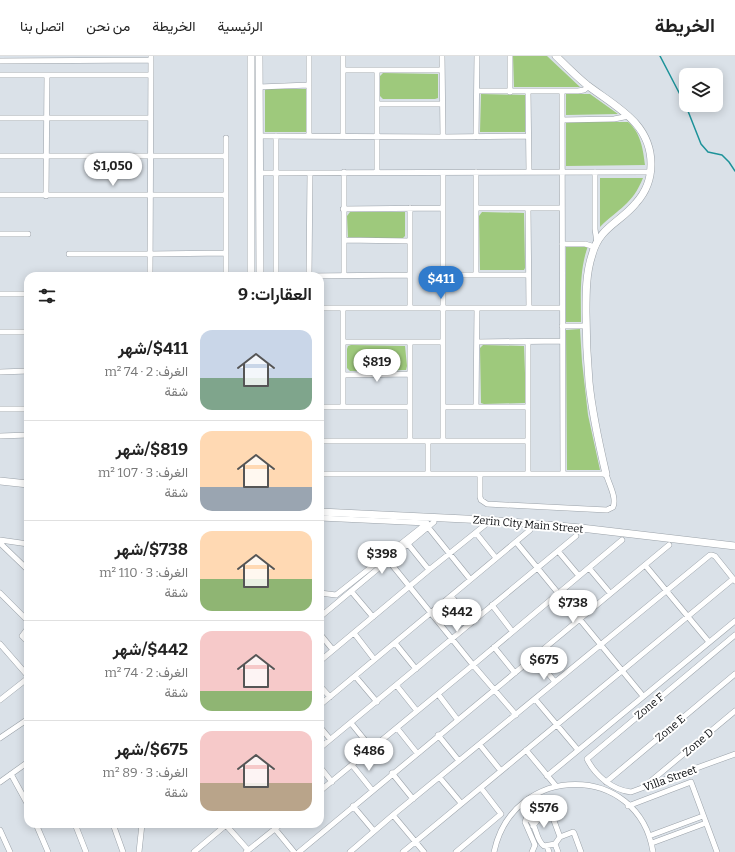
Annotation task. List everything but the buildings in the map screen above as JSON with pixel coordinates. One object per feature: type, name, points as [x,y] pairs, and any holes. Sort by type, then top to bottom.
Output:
[{"type":"street","points":[[251,56],[251,272]]},
{"type":"street","points":[[259,56],[260,272]]},
{"type":"street","points":[[309,56],[309,136]]},
{"type":"street","points":[[343,56],[343,136]]},
{"type":"street","points":[[442,56],[443,137]]},
{"type":"street","points":[[476,137],[477,56]]},
{"type":"street","points":[[510,56],[510,92]]},
{"type":"street","points":[[480,474],[480,497],[483,503],[487,504],[607,510],[614,505],[614,497],[606,474],[589,383],[586,326],[588,274],[591,256],[596,245],[611,224],[630,210],[639,200],[644,191],[650,172],[651,158],[645,136],[629,116],[589,86],[556,56]]},
{"type":"street","points":[[0,61],[46,58],[151,58],[150,272]]},
{"type":"street","points":[[343,70],[442,70]]},
{"type":"street","points":[[377,70],[377,172]]},
{"type":"street","points":[[0,75],[151,75]]},
{"type":"street","points":[[46,75],[46,196]]},
{"type":"street","points":[[259,87],[309,85]]},
{"type":"street","points":[[477,91],[581,91],[589,86]]},
{"type":"street","points":[[528,91],[528,172]]},
{"type":"street","points":[[562,91],[563,474]]},
{"type":"street","points":[[377,104],[442,104]]},
{"type":"street","points":[[562,120],[618,119],[629,116]]},
{"type":"street","points":[[0,118],[150,118]]},
{"type":"street","points":[[260,136],[528,136]]},
{"type":"street","points":[[276,136],[276,272]]},
{"type":"street","points":[[226,138],[226,272]]},
{"type":"street","points":[[0,156],[226,156]]},
{"type":"street","points":[[344,172],[344,275]]},
{"type":"street","points":[[476,172],[476,275]]},
{"type":"street","points":[[595,172],[596,245]]},
{"type":"street","points":[[260,173],[650,172]]},
{"type":"street","points":[[309,272],[310,173]]},
{"type":"street","points":[[443,173],[443,441]]},
{"type":"street","points":[[0,195],[226,195]]},
{"type":"street","points":[[251,202],[260,201]]},
{"type":"street","points":[[410,208],[410,308]]},
{"type":"street","points":[[344,209],[443,208]]},
{"type":"street","points":[[476,208],[562,208]]},
{"type":"street","points":[[528,208],[529,308]]},
{"type":"street","points":[[0,234],[28,234]]},
{"type":"street","points":[[344,240],[410,241]]},
{"type":"street","points":[[562,244],[596,245]]},
{"type":"street","points":[[69,254],[226,253]]},
{"type":"street","points":[[324,276],[410,275]]},
{"type":"street","points":[[443,275],[528,275]]},
{"type":"street","points":[[0,294],[24,294]]},
{"type":"street","points":[[324,308],[562,308]]},
{"type":"street","points":[[343,308],[343,408]]},
{"type":"street","points":[[476,407],[477,308]]},
{"type":"street","points":[[562,326],[586,326]]},
{"type":"street","points":[[0,332],[24,332]]},
{"type":"street","points":[[477,342],[562,341]]},
{"type":"street","points":[[343,342],[443,342]]},
{"type":"street","points":[[410,342],[410,441]]},
{"type":"street","points":[[528,342],[528,474]]},
{"type":"street","points":[[0,372],[24,371]]},
{"type":"street","points":[[343,375],[410,374]]},
{"type":"street","points":[[324,408],[410,407]]},
{"type":"street","points":[[443,407],[528,407]]},
{"type":"street","points":[[0,409],[24,409]]},
{"type":"street","points":[[0,436],[24,435]]},
{"type":"street","points":[[324,441],[528,441]]},
{"type":"street","points":[[428,441],[428,474]]},
{"type":"street","points":[[324,474],[606,474]]},
{"type":"street","points":[[0,481],[24,484]]},
{"type":"street","name":"Zerin City Main Street","points":[[324,512],[486,520],[735,546]]},
{"type":"street","points":[[324,518],[427,523],[336,595],[324,594]]},
{"type":"street","points":[[324,613],[434,522]]},
{"type":"street","points":[[324,658],[485,525]]},
{"type":"street","points":[[428,527],[470,579]]},
{"type":"street","points":[[324,702],[530,530]]},
{"type":"street","points":[[476,533],[496,558]]},
{"type":"street","points":[[324,744],[397,686],[452,640],[472,621],[576,536]]},
{"type":"street","points":[[324,788],[622,540]]},
{"type":"street","points":[[0,541],[24,544]]},
{"type":"street","points":[[0,541],[24,566]]},
{"type":"street","points":[[516,542],[643,696]]},
{"type":"street","points":[[408,544],[429,570]]},
{"type":"street","points":[[299,852],[457,719],[495,691],[669,545]]},
{"type":"street","points":[[558,551],[579,576]]},
{"type":"street","points":[[350,852],[666,591],[712,555],[716,557],[734,580],[622,670],[403,852]]},
{"type":"street","points":[[388,560],[452,640],[516,715]]},
{"type":"street","points":[[645,565],[709,642]]},
{"type":"street","points":[[589,568],[610,593]]},
{"type":"street","points":[[352,591],[373,617]]},
{"type":"street","points":[[0,593],[24,616]]},
{"type":"street","points":[[451,596],[472,621]]},
{"type":"street","points":[[492,605],[512,631]]},
{"type":"street","points":[[547,776],[735,621]]},
{"type":"street","points":[[354,633],[374,659]]},
{"type":"street","name":"Zone F","points":[[606,782],[588,762],[587,758],[735,635]]},
{"type":"street","points":[[324,639],[333,650]]},
{"type":"street","points":[[395,643],[416,669]]},
{"type":"street","points":[[0,644],[2,650],[24,673]]},
{"type":"street","points":[[494,647],[515,673]]},
{"type":"street","points":[[535,657],[555,682]]},
{"type":"street","name":"Zone E","points":[[606,782],[735,674]]},
{"type":"street","points":[[355,676],[376,702]]},
{"type":"street","points":[[0,700],[24,680]]},
{"type":"street","points":[[397,686],[417,711]]},
{"type":"street","points":[[324,690],[330,697]]},
{"type":"street","points":[[438,694],[457,719]]},
{"type":"street","points":[[535,699],[578,750]]},
{"type":"street","name":"Zone D","points":[[643,788],[735,711]]},
{"type":"street","points":[[0,738],[24,722]]},
{"type":"street","points":[[351,723],[372,749]]},
{"type":"street","points":[[397,728],[417,753]]},
{"type":"street","points":[[324,731],[330,739]]},
{"type":"street","points":[[438,736],[459,761]]},
{"type":"street","points":[[480,745],[501,771]]},
{"type":"street","points":[[526,750],[556,786]]},
{"type":"street","points":[[727,758],[735,750]]},
{"type":"street","name":"Villa Street","points":[[626,791],[633,791],[643,788],[735,754]]},
{"type":"street","points":[[0,782],[24,765]]},
{"type":"street","points":[[352,766],[372,790]]},
{"type":"street","points":[[324,772],[332,782]]},
{"type":"street","points":[[392,773],[413,799]]},
{"type":"street","points":[[11,774],[24,798]]},
{"type":"street","points":[[440,778],[461,803]]},
{"type":"street","points":[[606,782],[626,791],[622,800]]},
{"type":"street","points":[[628,806],[691,782],[717,852]]},
{"type":"street","points":[[494,852],[501,830],[507,819],[528,798],[541,791],[556,786],[569,784],[596,787],[610,792],[622,800],[641,820],[652,843],[653,852]]},
{"type":"street","points":[[458,851],[501,814],[481,788]]},
{"type":"street","points":[[353,806],[374,831]]},
{"type":"street","points":[[393,815],[424,852]]},
{"type":"street","points":[[534,826],[539,818],[547,815],[550,816],[553,818],[560,837]]},
{"type":"street","points":[[649,836],[703,816]]},
{"type":"street","points":[[532,852],[534,845],[526,819],[530,819],[540,843],[544,846],[555,844],[560,837],[574,833],[581,852]]},
{"type":"street","points":[[652,843],[706,823]]},
{"type":"street","points":[[38,828],[48,852]]},
{"type":"street","points":[[77,828],[86,852]]},
{"type":"street","points":[[114,828],[123,852]]},
{"type":"street","points":[[139,852],[142,828]]},
{"type":"street","points":[[194,852],[222,828]]},
{"type":"street","points":[[228,828],[247,851],[275,829],[294,852]]},
{"type":"street","points":[[0,830],[2,838],[10,852]]},
{"type":"street","points":[[534,845],[540,843]]},
{"type":"street","points":[[555,844],[558,852]]},
{"type":"street","points":[[547,846],[549,852]]},
{"type":"green space","points":[[513,56],[547,56],[580,87],[514,87]]},
{"type":"green space","points":[[383,73],[438,74],[438,98],[383,99],[380,96],[380,76]]},
{"type":"green space","points":[[266,89],[306,89],[306,132],[265,132]]},
{"type":"green space","points":[[481,94],[525,95],[525,132],[480,132]]},
{"type":"green space","points":[[566,94],[590,94],[618,114],[566,115]]},
{"type":"green space","points":[[566,122],[628,122],[639,136],[645,165],[566,166]]},
{"type":"green space","points":[[600,178],[643,178],[630,200],[600,227]]},
{"type":"green space","points":[[350,212],[405,212],[405,236],[403,238],[348,238],[347,216]]},
{"type":"green space","points":[[482,212],[524,213],[524,270],[480,270],[479,216]]},
{"type":"green space","points":[[566,246],[588,246],[582,274],[581,322],[566,322]]},
{"type":"green space","points":[[580,329],[588,415],[600,470],[567,470],[566,330]]},
{"type":"green space","points":[[483,345],[524,346],[525,403],[481,403],[480,348]]},
{"type":"green space","points":[[348,346],[405,346],[406,370],[350,371],[347,368],[347,349]]},
{"type":"waterway","points":[[660,56],[686,106],[701,144],[708,152],[722,155],[735,171]]}]
